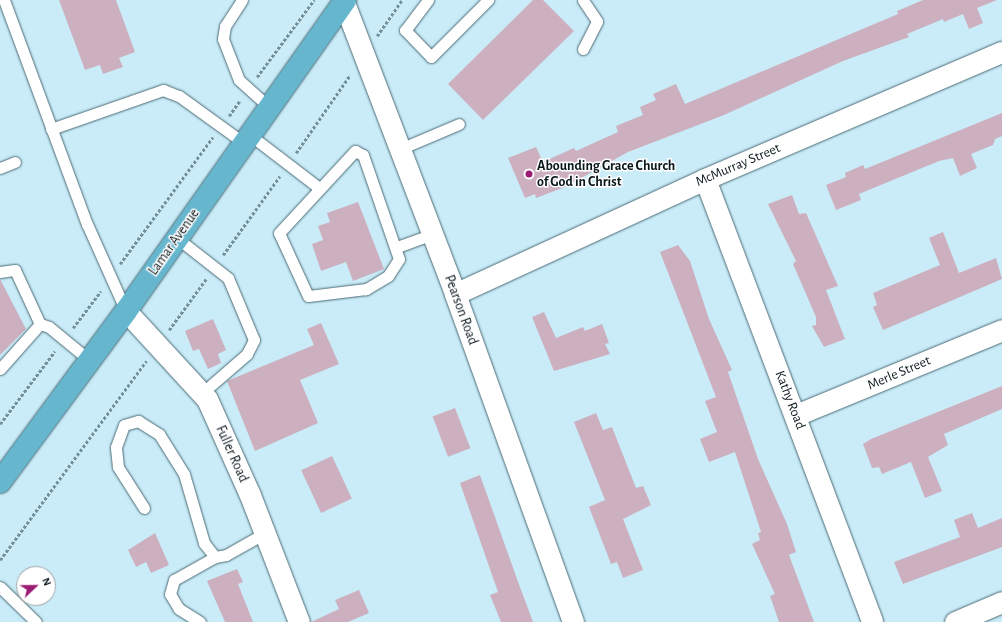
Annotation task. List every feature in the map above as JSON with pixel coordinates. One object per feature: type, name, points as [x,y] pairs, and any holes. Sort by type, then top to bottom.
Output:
[{"type":"highway","name":"Lamar Avenue","points":[[0,482],[126,311],[344,1]]},
{"type":"street","name":"Pearson Road","points":[[344,1],[455,294],[573,622]]},
{"type":"street","name":"McMurray Street","points":[[455,294],[705,178],[1002,52]]},
{"type":"street","name":"Kathy Road","points":[[705,178],[796,415],[872,622]]},
{"type":"street","name":"Fuller Road","points":[[126,311],[202,393],[265,533],[299,622]]},
{"type":"street","name":"Merle Street","points":[[796,415],[1002,330]]},
{"type":"street","points":[[955,622],[1002,602]]},
{"type":"lane","points":[[4,0],[52,129],[126,311]]},
{"type":"lane","points":[[242,0],[222,32],[237,76],[269,107]]},
{"type":"lane","points":[[428,0],[405,30],[431,57],[488,0]]},
{"type":"lane","points":[[583,0],[597,21],[583,49]]},
{"type":"lane","points":[[52,129],[163,90],[179,96],[221,126],[247,139],[288,164],[319,188]]},
{"type":"lane","points":[[400,149],[459,124]]},
{"type":"lane","points":[[353,152],[361,153],[397,247],[397,265],[373,286],[308,296],[279,233],[353,152]]},
{"type":"lane","points":[[0,168],[15,162]]},
{"type":"lane","points":[[397,247],[432,234]]},
{"type":"lane","points":[[177,238],[215,267],[232,285],[254,343],[247,354],[202,393]]},
{"type":"lane","points":[[0,272],[12,268],[15,270],[40,324],[64,340],[89,360]]},
{"type":"lane","points":[[0,369],[40,324]]},
{"type":"lane","points":[[144,508],[118,467],[116,447],[124,425],[138,421],[159,434],[184,474],[204,543],[215,557]]},
{"type":"lane","points":[[200,622],[179,609],[170,594],[174,580],[215,557],[226,555],[265,533]]},
{"type":"lane","points":[[0,587],[36,622]]},
{"type":"path","points":[[0,424],[111,277],[314,0]]},
{"type":"path","points":[[0,560],[215,267],[402,0]]},
{"type":"building","points":[[59,0],[116,0],[135,52],[119,58],[123,67],[103,74],[100,65],[85,70]]},
{"type":"building","points":[[533,0],[543,0],[574,31],[483,120],[448,84]]},
{"type":"building","points":[[923,0],[997,0],[977,8],[983,23],[969,29],[963,14],[944,22],[943,19],[907,34],[909,37],[843,61],[724,115],[628,152],[565,187],[536,198],[535,194],[525,198],[508,158],[536,147],[543,162],[574,148],[576,151],[618,132],[616,126],[643,115],[640,107],[656,100],[653,94],[676,84],[685,104],[898,14],[897,11]]},
{"type":"building","points":[[1002,113],[1002,136],[995,139],[993,145],[971,154],[977,168],[960,176],[953,158],[939,161],[859,194],[861,200],[836,210],[826,185],[846,177],[845,173],[863,165],[865,169]]},
{"type":"building","points":[[792,195],[799,214],[806,213],[838,286],[826,290],[845,339],[824,347],[812,326],[816,325],[816,317],[793,264],[796,261],[768,204]]},
{"type":"building","points":[[358,202],[384,269],[353,281],[346,262],[321,271],[312,244],[323,240],[318,226],[330,222],[327,213]]},
{"type":"building","points":[[943,232],[959,273],[996,258],[1002,279],[883,330],[873,307],[877,305],[873,293],[940,265],[929,238]]},
{"type":"building","points":[[678,245],[690,261],[709,319],[732,370],[728,372],[758,459],[787,524],[796,552],[789,555],[814,622],[779,622],[770,596],[775,594],[752,544],[760,540],[758,533],[761,532],[735,452],[709,462],[700,439],[717,432],[705,401],[716,397],[660,252]]},
{"type":"building","points":[[0,279],[26,329],[0,355]]},
{"type":"building","points":[[544,312],[556,338],[583,327],[585,331],[602,324],[609,343],[605,344],[610,354],[554,371],[532,317]]},
{"type":"building","points":[[213,319],[226,350],[218,354],[221,363],[208,369],[199,349],[193,351],[185,331]]},
{"type":"building","points":[[321,323],[339,364],[300,380],[318,423],[255,451],[227,381],[314,345],[307,329]]},
{"type":"building","points":[[1002,386],[1002,409],[944,434],[948,445],[928,457],[942,491],[925,498],[911,462],[882,474],[879,467],[872,468],[863,444],[871,439]]},
{"type":"building","points":[[455,408],[470,448],[448,457],[433,417]]},
{"type":"building","points":[[596,413],[603,430],[612,427],[636,488],[643,486],[651,505],[623,519],[643,570],[623,578],[617,562],[611,564],[589,507],[605,500],[574,422]]},
{"type":"building","points":[[332,456],[352,499],[321,513],[301,470]]},
{"type":"building","points":[[480,475],[533,622],[501,622],[490,595],[498,592],[460,483]]},
{"type":"building","points":[[972,513],[978,528],[1002,518],[1002,547],[903,584],[894,562],[960,537],[954,520]]},
{"type":"building","points":[[155,533],[169,565],[151,573],[146,562],[136,567],[128,550]]},
{"type":"building","points":[[237,569],[243,582],[238,584],[253,622],[225,622],[207,581]]},
{"type":"building","points":[[359,590],[369,613],[348,622],[311,622],[339,609],[335,600]]},
{"type":"place","name":"Abounding Grace Church of God in Christ","points":[[529,174]]}]
